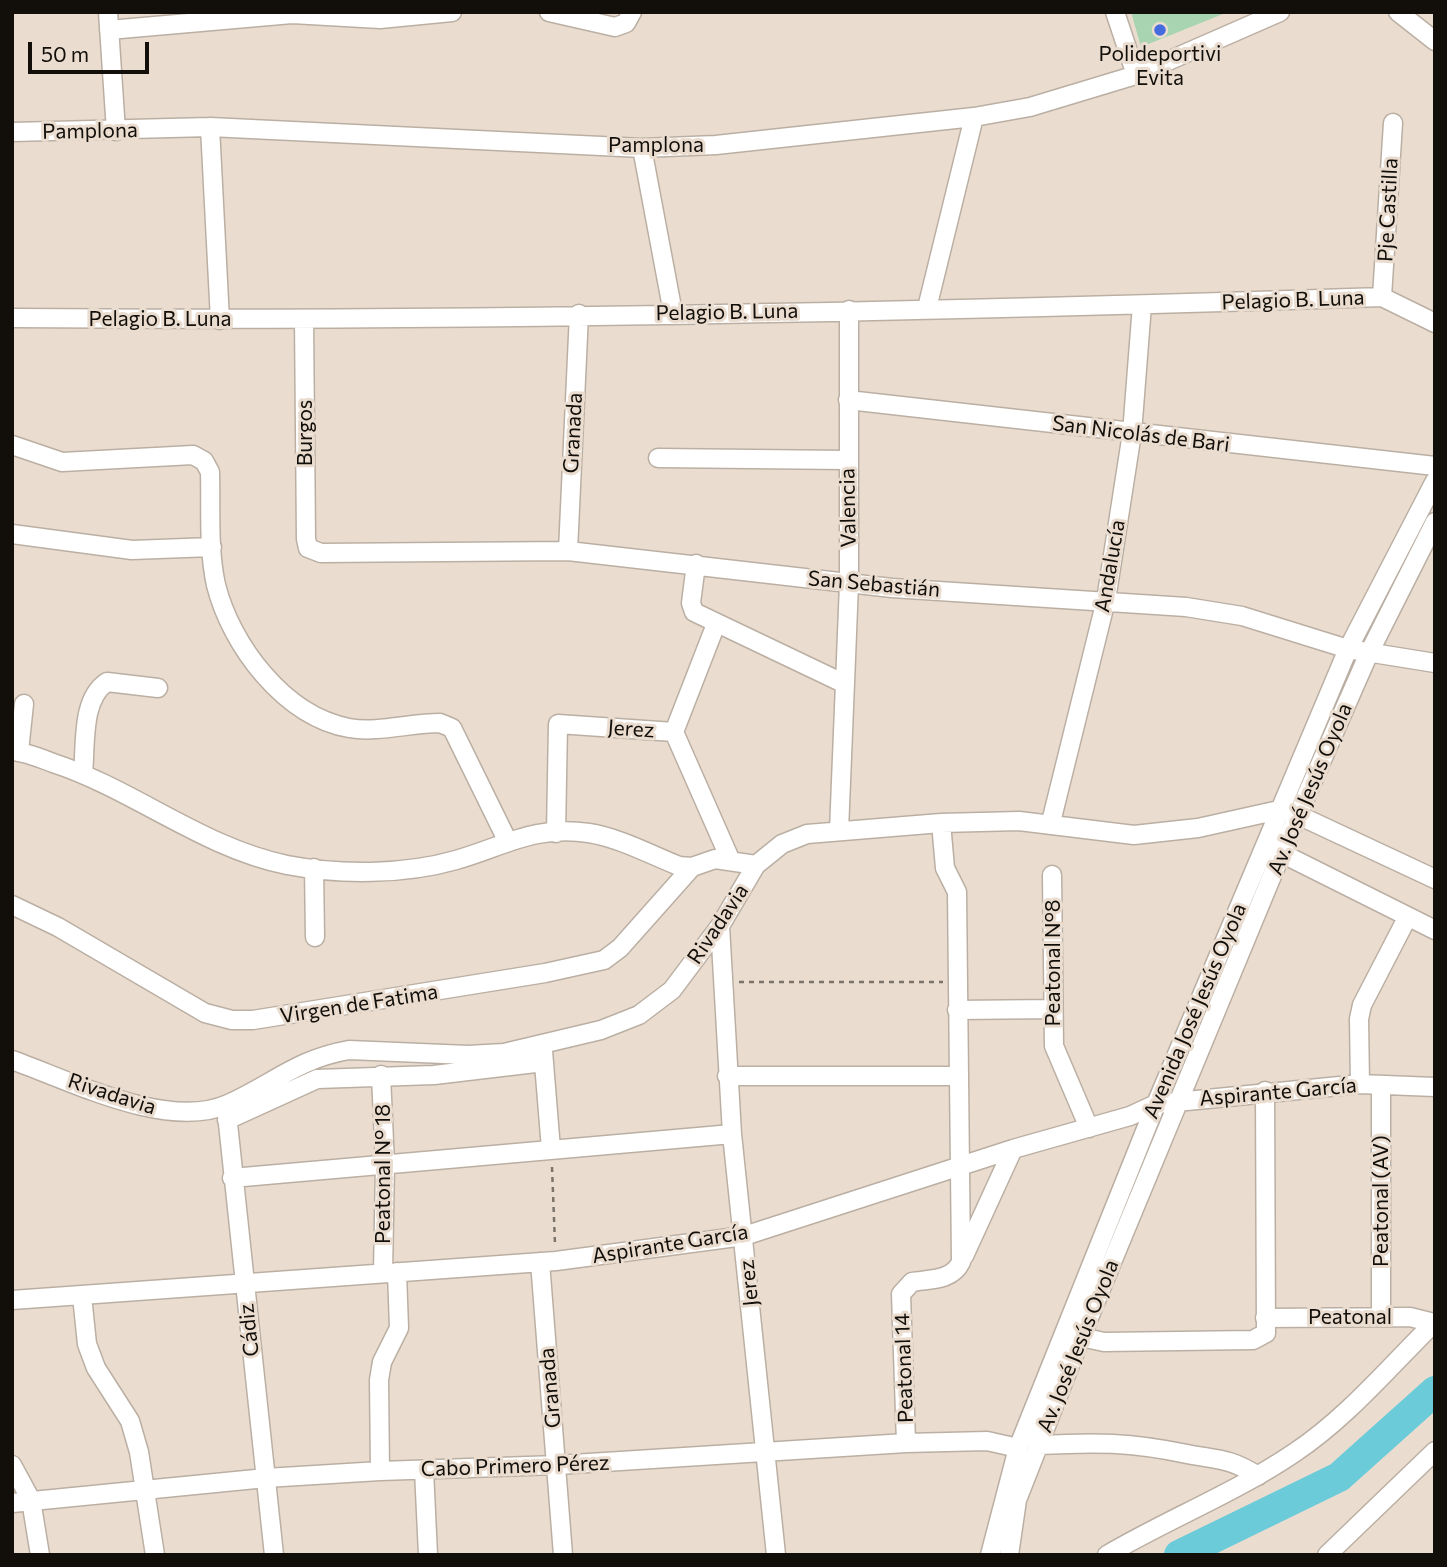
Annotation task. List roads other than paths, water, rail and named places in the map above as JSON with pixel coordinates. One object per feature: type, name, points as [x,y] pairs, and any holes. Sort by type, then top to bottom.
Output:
[{"type":"street","points":[[116,131],[108,21],[253,14],[405,15],[452,12]]},
{"type":"street","points":[[549,12],[615,27],[626,23],[632,13]]},
{"type":"street","points":[[1115,12],[1136,75]]},
{"type":"street","name":"Pamplona","points":[[12,132],[210,127],[642,148],[716,145],[974,117],[1030,107],[1136,75],[1280,12]]},
{"type":"street","points":[[1398,12],[1435,41]]},
{"type":"street","points":[[927,308],[974,117]]},
{"type":"street","name":"Pje Castilla","points":[[1382,297],[1393,123]]},
{"type":"street","points":[[210,127],[220,320]]},
{"type":"street","points":[[642,148],[673,313]]},
{"type":"street","name":"Pelagio B. Luna","points":[[12,318],[220,320],[1142,305],[1382,297],[1435,323]]},
{"type":"street","name":"Andalucía","points":[[1051,822],[1106,600],[1132,433],[1142,305]]},
{"type":"street","name":"Valencia","points":[[839,831],[849,584],[846,460],[849,310]]},
{"type":"street","name":"Granada","points":[[568,551],[579,314]]},
{"type":"street","name":"Burgos","points":[[304,318],[308,548]]},
{"type":"street","name":"San Nicolás de Bari","points":[[848,400],[1435,466]]},
{"type":"street","points":[[12,445],[62,462],[193,455],[204,461],[211,472],[215,582],[224,611],[260,670],[306,711],[329,723],[351,728],[440,723],[452,728],[507,840]]},
{"type":"street","points":[[658,458],[846,460]]},
{"type":"street","name":"Avenida José Jesús Oyola","points":[[990,1554],[1018,1448],[1156,1104],[1348,649],[1435,481]]},
{"type":"street","name":"Av. José Jesús Oyola","points":[[1180,1100],[1281,853],[1369,653],[1435,522]]},
{"type":"street","points":[[12,534],[132,550],[212,547]]},
{"type":"street","name":"San Sebastián","points":[[308,548],[321,553],[568,551],[849,584],[1186,607],[1242,616],[1348,649],[1435,663]]},
{"type":"street","points":[[696,564],[691,603],[694,612],[845,684]]},
{"type":"street","points":[[674,733],[716,624]]},
{"type":"street","points":[[83,772],[90,701],[96,689],[107,682],[158,688]]},
{"type":"street","points":[[24,704],[15,751],[83,772],[249,854],[287,865],[378,871],[428,867],[458,860],[532,833],[590,833],[679,866],[692,867],[715,859],[730,859],[756,865]]},
{"type":"street","name":"Jerez","points":[[556,833],[558,724],[674,733],[730,859]]},
{"type":"street","name":"Rivadavia","points":[[12,1060],[168,1112],[227,1112],[295,1066],[332,1053],[349,1050],[468,1055],[544,1054],[658,1004],[720,926],[756,865],[782,844],[807,834],[941,823],[1051,822],[1134,835],[1198,828],[1279,810],[1298,815],[1435,879]]},
{"type":"street","points":[[941,823],[945,868],[957,892],[961,1262]]},
{"type":"street","points":[[1281,853],[1435,930]]},
{"type":"street","points":[[314,867],[315,937]]},
{"type":"street","name":"Virgen de Fatima","points":[[12,905],[58,927],[205,1013],[232,1020],[253,1020],[545,973],[604,960],[620,948],[692,867]]},
{"type":"street","name":"Peatonal N°8","points":[[1052,875],[1054,1046],[1090,1128]]},
{"type":"street","points":[[1360,1084],[1359,1019],[1362,1005],[1408,918]]},
{"type":"street","name":"Jerez","points":[[720,926],[732,1134],[776,1555]]},
{"type":"street","points":[[957,1010],[1053,1009]]},
{"type":"street","points":[[227,1112],[317,1079],[434,1075],[544,1054],[551,1149]]},
{"type":"street","name":"Peatonal N° 18","points":[[380,1471],[379,1380],[382,1362],[398,1328],[390,1273],[382,1075]]},
{"type":"street","points":[[727,1076],[959,1076]]},
{"type":"street","name":"Aspirante García","points":[[12,1300],[548,1262],[744,1236],[1013,1149],[1090,1128],[1156,1104],[1265,1091],[1360,1084],[1435,1087]]},
{"type":"street","name":"Peatonal (AV)","points":[[1381,1085],[1381,1316]]},
{"type":"street","points":[[1081,1338],[1104,1342],[1254,1340],[1266,1334],[1265,1091]]},
{"type":"street","name":"Avenida José Jesús Oyola","points":[[1162,1142],[1180,1100]]},
{"type":"street","name":"Cádiz","points":[[227,1112],[274,1555]]},
{"type":"street","points":[[232,1178],[732,1134]]},
{"type":"street","name":"Av. José Jesús Oyola","points":[[1009,1551],[1017,1500],[1162,1142]]},
{"type":"street","points":[[961,1262],[1013,1149]]},
{"type":"street","name":"Granada","points":[[548,1262],[563,1555]]},
{"type":"street","name":"Peatonal 14","points":[[906,1443],[901,1294],[912,1282],[945,1278],[957,1270],[961,1262]]},
{"type":"street","points":[[82,1296],[87,1344],[96,1368],[130,1421],[146,1489],[155,1555]]},
{"type":"street","name":"Peatonal","points":[[1265,1318],[1381,1316],[1410,1317],[1434,1322]]},
{"type":"street","points":[[1107,1555],[1258,1476],[1297,1451],[1348,1409],[1434,1322]]},
{"type":"street","name":"Cabo Primero Pérez","points":[[12,1503],[266,1478],[380,1471],[557,1465],[906,1443],[987,1441],[1018,1448]]},
{"type":"street","points":[[1038,1444],[1111,1441],[1149,1445],[1235,1462],[1258,1476]]},
{"type":"street","points":[[1328,1555],[1435,1451]]},
{"type":"street","points":[[12,1465],[31,1500],[40,1555]]},
{"type":"street","points":[[425,1470],[428,1555]]},
{"type":"street","points":[[990,1554],[1009,1551]]},
{"type":"waterway","points":[[1179,1555],[1339,1477],[1435,1391]]},
{"type":"place","name":"Polideportivi Evita","points":[[1160,30]]}]
